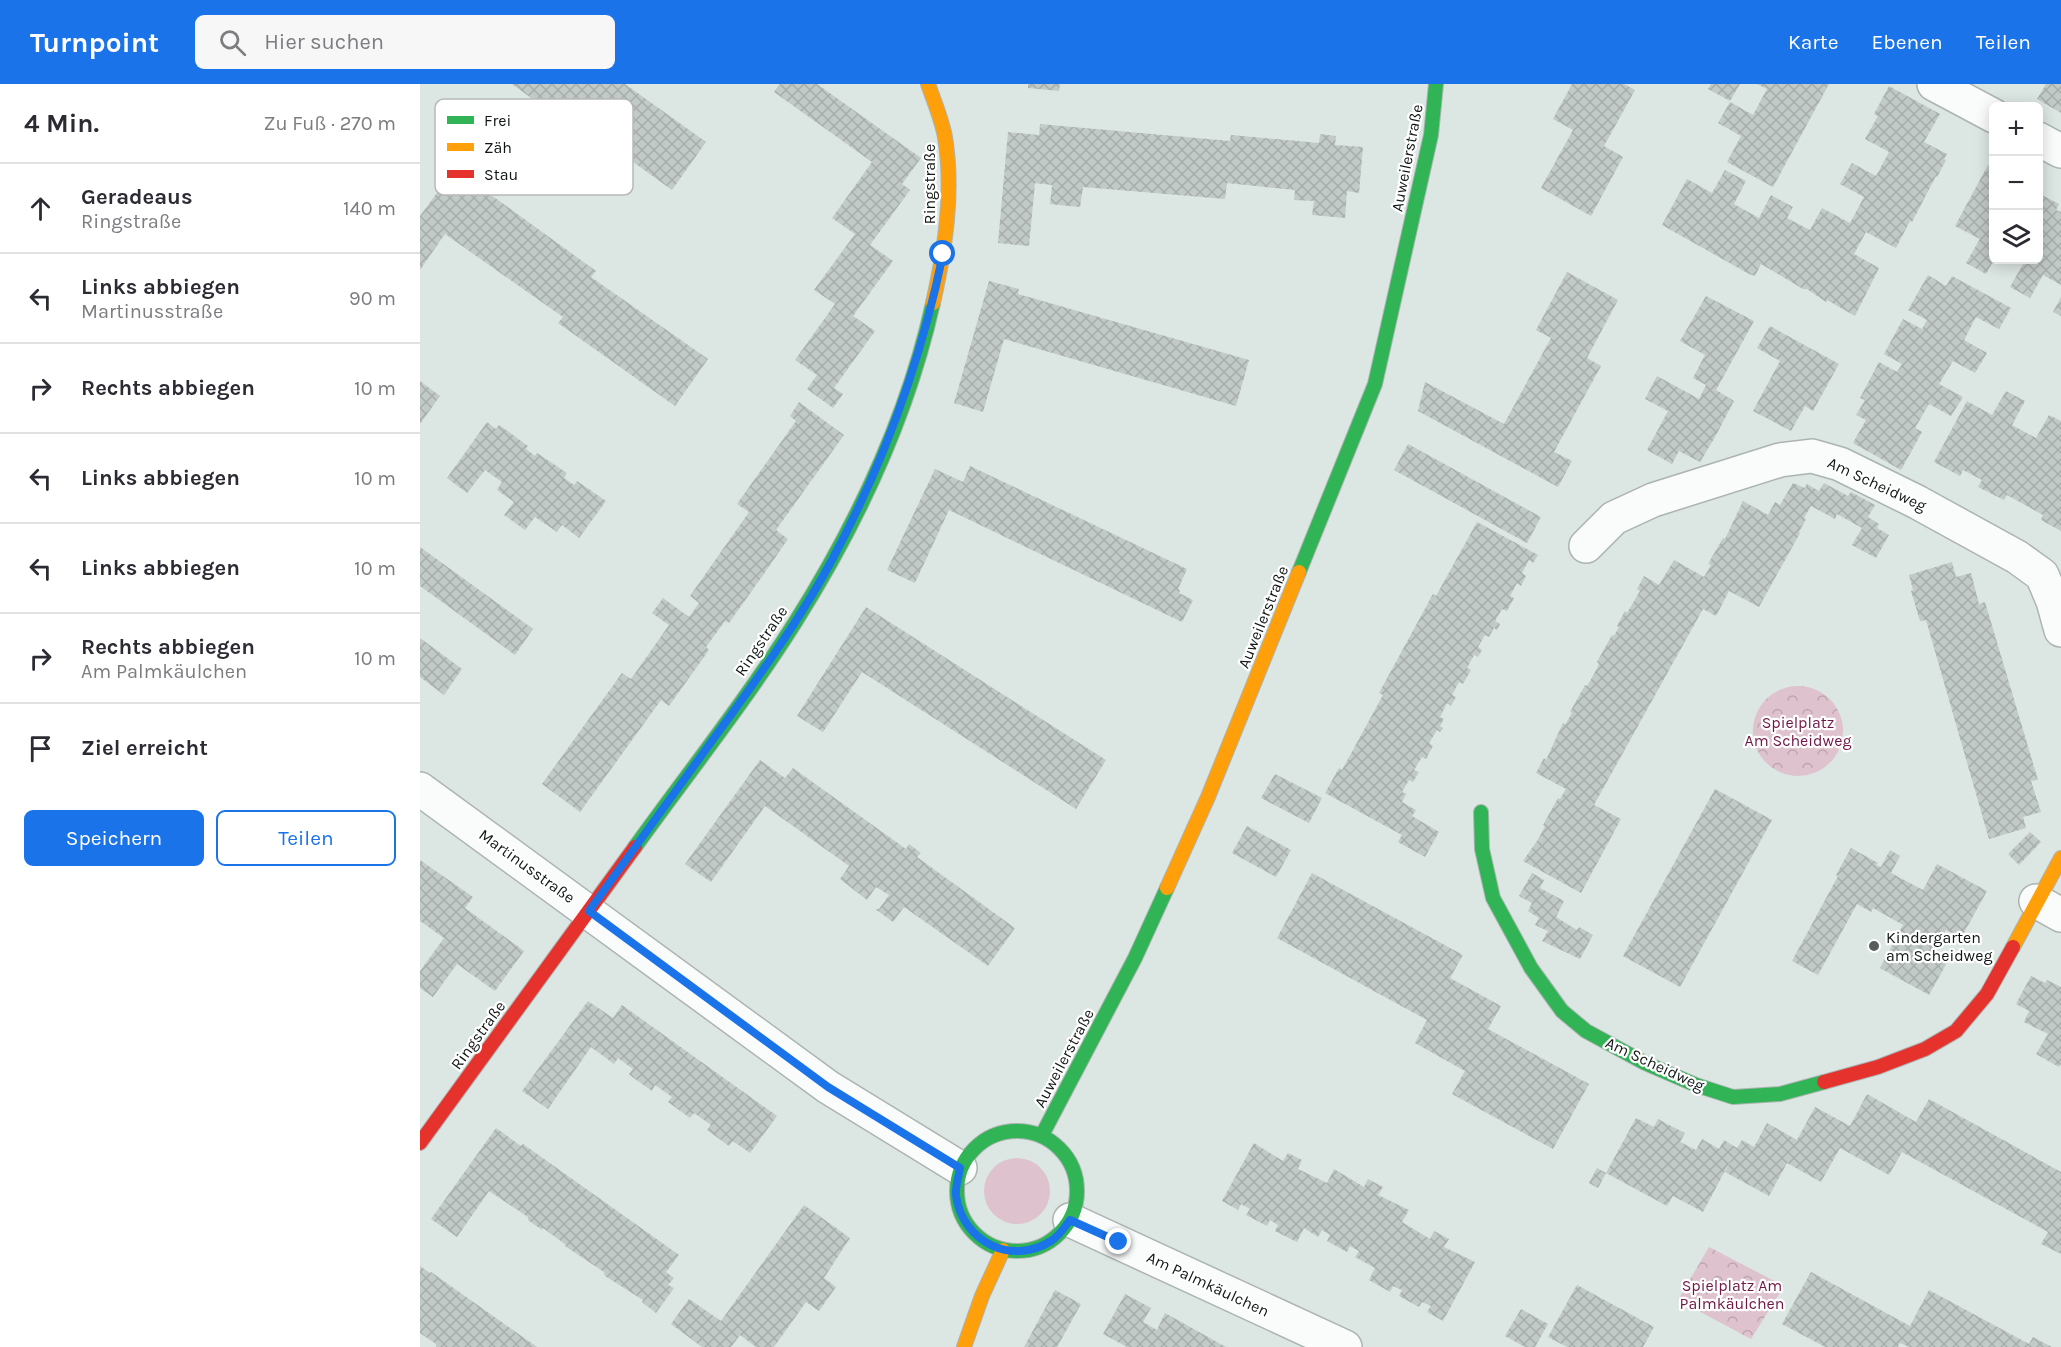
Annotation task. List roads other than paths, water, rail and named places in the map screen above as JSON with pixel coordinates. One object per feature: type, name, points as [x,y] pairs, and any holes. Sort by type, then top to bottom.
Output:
[{"type":"street","name":"Ringstraße","points":[[420,1143],[777,651],[837,551],[857,510],[899,411],[917,360],[932,309],[943,254],[949,207],[949,158],[944,125],[928,84]]},
{"type":"street","name":"Auweilerstraße","points":[[1042,1135],[1135,958],[1208,796],[1375,384],[1431,135],[1437,84]]},
{"type":"street","points":[[1934,84],[1989,113]]},
{"type":"street","points":[[2043,142],[2061,151]]},
{"type":"street","name":"Am Scheidweg","points":[[1586,546],[1614,518],[1653,500],[1780,460],[1812,456],[1840,464],[1917,502],[2016,557],[2042,575],[2053,601],[2061,630]]},
{"type":"street","name":"Martinusstraße","points":[[420,789],[828,1087],[960,1168]]},
{"type":"street","name":"Am Scheidweg","points":[[1481,812],[1482,849],[1493,898],[1531,968],[1562,1011],[1586,1031],[1646,1062],[1696,1085],[1733,1096],[1780,1094],[1878,1067],[1925,1049],[1956,1031],[1987,994],[2049,908],[2061,858]]},
{"type":"street","points":[[1010,1131],[1042,1135],[1062,1150],[1075,1172],[1077,1197],[1070,1220],[1053,1240],[1029,1251],[1003,1250],[980,1239],[963,1219],[956,1194],[960,1168],[980,1142],[1010,1131]]},
{"type":"street","name":"Am Palmkäulchen","points":[[1070,1220],[1345,1347]]},
{"type":"street","points":[[964,1347],[982,1296],[1003,1250]]},
{"type":"place","name":"Kindergarten am Scheidweg","points":[[1874,946]]},
{"type":"park label","name":"Spielplatz Am Scheidweg","points":[[1798,731]]},
{"type":"park label","name":"Spielplatz Am Palmkäulchen","points":[[1732,1294]]}]
